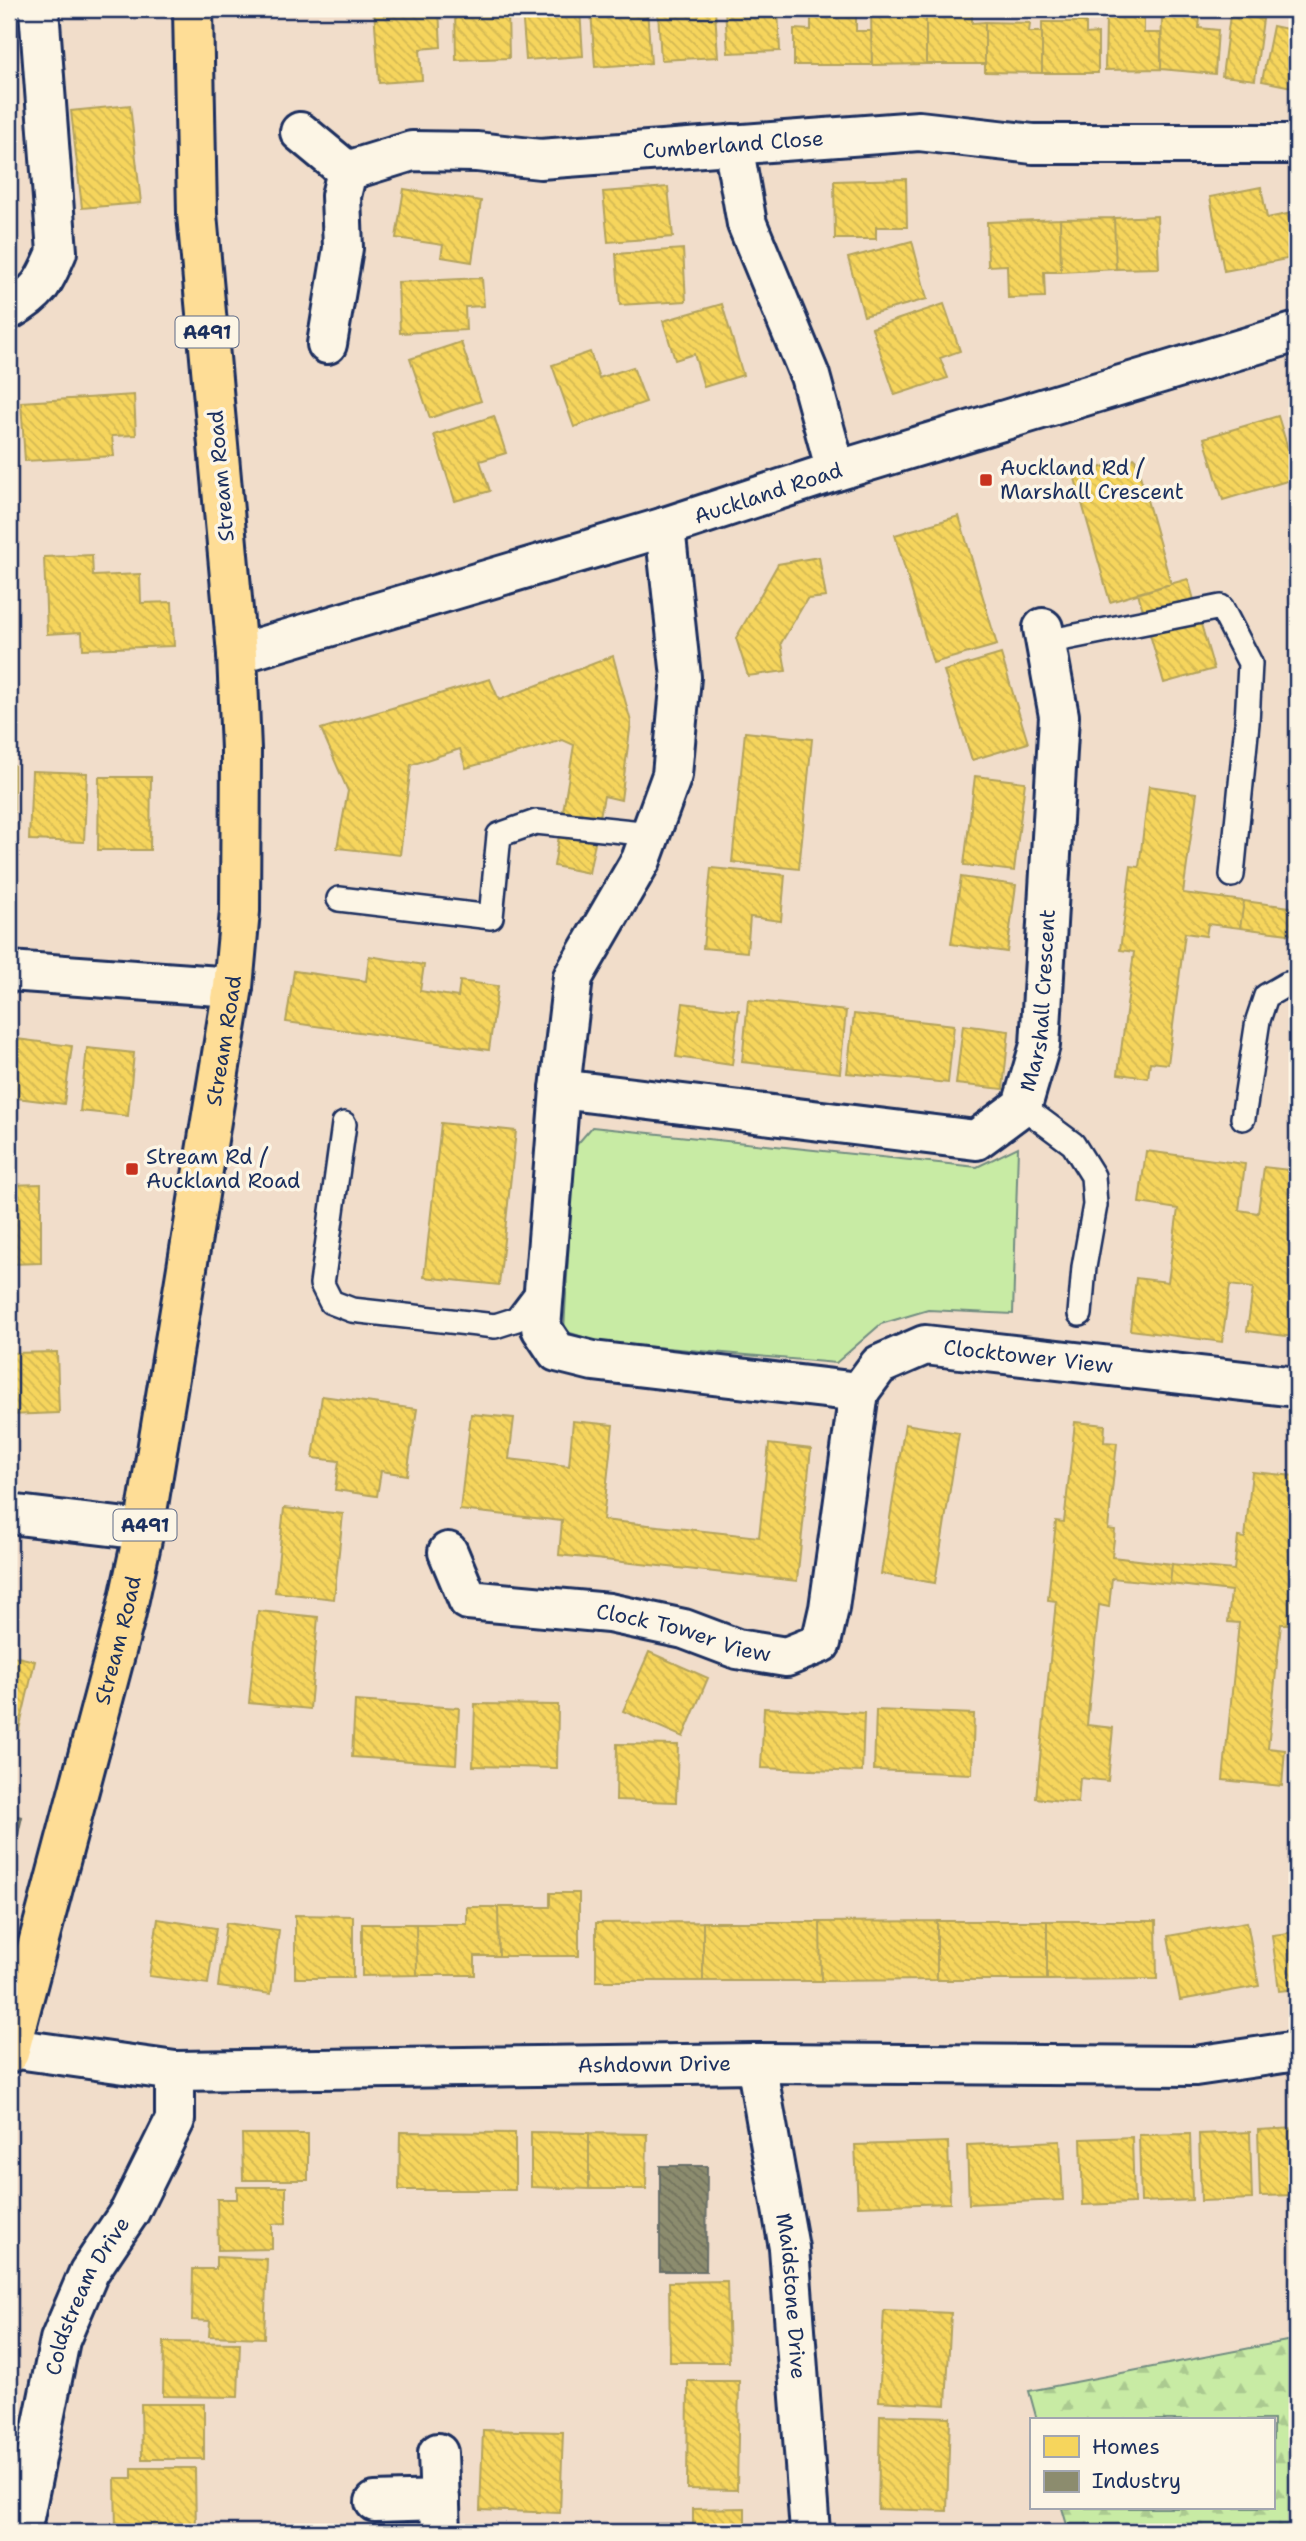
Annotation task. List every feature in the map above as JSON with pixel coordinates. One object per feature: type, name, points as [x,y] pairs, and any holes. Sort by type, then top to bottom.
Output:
[{"type":"highway","name":"Stream Road","points":[[9,2050],[125,1617],[144,1530],[233,987],[240,911],[242,750],[237,654],[197,214],[193,9]]},
{"type":"street","points":[[9,310],[31,298],[46,278],[57,252],[39,9]]},
{"type":"street","name":"Cumberland Close","points":[[347,170],[412,151],[477,152],[540,159],[919,131],[1033,144],[1297,144]]},
{"type":"street","points":[[300,132],[347,170],[341,196],[343,248],[327,344]]},
{"type":"street","points":[[733,144],[747,225],[810,376],[836,471]]},
{"type":"street","name":"Auckland Road","points":[[237,654],[665,527],[836,471],[1297,332]]},
{"type":"street","points":[[665,527],[681,677],[673,775],[641,860],[573,976],[560,1089],[541,1328],[557,1352],[593,1361],[859,1392]]},
{"type":"street","name":"Marshall Crescent","points":[[560,1089],[976,1140],[1022,1106],[1040,1045],[1059,716],[1044,635]]},
{"type":"street","points":[[9,971],[233,987]]},
{"type":"street","name":"Clocktower View","points":[[859,1392],[879,1365],[925,1345],[1297,1387]]},
{"type":"street","name":"Clock Tower View","points":[[448,1552],[468,1600],[609,1613],[684,1629],[737,1649],[786,1657],[821,1643],[829,1608],[859,1392]]},
{"type":"street","points":[[9,1514],[144,1530]]},
{"type":"street","name":"Ashdown Drive","points":[[9,2050],[175,2071],[756,2063],[1195,2066],[1297,2051]]},
{"type":"street","name":"Maidstone Drive","points":[[756,2063],[789,2249],[810,2532]]},
{"type":"street","name":"Coldstream Drive","points":[[21,2532],[60,2340],[89,2273],[130,2211],[175,2120],[175,2071]]},
{"type":"street","points":[[375,2502],[440,2516],[438,2453]]},
{"type":"lane","points":[[1044,635],[1221,607],[1250,663],[1248,723],[1232,875]]},
{"type":"lane","points":[[339,899],[491,917],[499,835],[536,822],[651,834]]},
{"type":"lane","points":[[1243,1118],[1258,1020],[1266,996],[1287,984],[1297,985]]},
{"type":"lane","points":[[1022,1106],[1073,1144],[1093,1175],[1094,1205],[1080,1314]]},
{"type":"lane","points":[[344,1124],[322,1284],[331,1303],[352,1310],[495,1326],[517,1319],[545,1282]]},
{"type":"green space","points":[[592,1127],[977,1167],[1018,1147],[1013,1314],[928,1310],[881,1324],[836,1363],[599,1342],[564,1331],[574,1148]]},
{"type":"green space","points":[[1297,2339],[1297,2532],[1069,2532],[1063,2510],[1274,2510],[1274,2418],[1036,2418],[1029,2391]]},
{"type":"building: Homes","points":[[374,9],[439,9],[441,47],[420,49],[422,80],[379,83]]},
{"type":"building: Homes","points":[[455,9],[508,9],[509,58],[456,60]]},
{"type":"building: Homes","points":[[522,9],[580,9],[583,56],[526,60]]},
{"type":"building: Homes","points":[[647,9],[651,63],[595,67],[591,11]]},
{"type":"building: Homes","points":[[725,9],[778,9],[780,51],[728,53]]},
{"type":"building: Homes","points":[[907,9],[926,9],[926,64],[872,65],[871,13],[907,13]]},
{"type":"building: Homes","points":[[926,9],[972,9],[972,23],[985,22],[985,64],[926,64]]},
{"type":"building: Homes","points":[[715,10],[718,57],[661,60],[658,13]]},
{"type":"building: Homes","points":[[856,13],[856,31],[871,31],[872,65],[794,65],[794,29],[811,30],[811,14]]},
{"type":"building: Homes","points":[[1162,14],[1200,18],[1199,28],[1218,30],[1215,74],[1161,69]]},
{"type":"building: Homes","points":[[1230,15],[1263,19],[1255,80],[1222,76]]},
{"type":"building: Homes","points":[[1106,16],[1144,17],[1144,33],[1161,33],[1161,69],[1105,70]]},
{"type":"building: Homes","points":[[985,22],[1030,23],[1029,32],[1042,32],[1042,73],[985,72]]},
{"type":"building: Homes","points":[[1042,22],[1086,22],[1086,34],[1098,33],[1098,73],[1042,73]]},
{"type":"building: Homes","points":[[1273,26],[1297,31],[1297,88],[1262,81]]},
{"type":"building: Homes","points":[[130,105],[141,203],[82,208],[71,111]]},
{"type":"building: Homes","points":[[906,179],[907,227],[876,227],[876,239],[835,239],[834,181]]},
{"type":"building: Homes","points":[[668,187],[673,237],[608,242],[603,192]]},
{"type":"building: Homes","points":[[1261,187],[1267,218],[1297,212],[1297,257],[1224,271],[1210,197]]},
{"type":"building: Homes","points":[[404,189],[481,201],[472,262],[441,257],[443,245],[396,238]]},
{"type":"building: Homes","points":[[1157,216],[1159,268],[1116,269],[1114,218]]},
{"type":"building: Homes","points":[[1114,218],[1116,269],[1061,272],[1060,219]]},
{"type":"building: Homes","points":[[1060,219],[1061,272],[1044,272],[1045,297],[1008,298],[1007,265],[988,266],[987,222]]},
{"type":"building: Homes","points":[[912,241],[927,299],[864,316],[848,258]]},
{"type":"building: Homes","points":[[683,249],[686,301],[620,305],[616,254]]},
{"type":"building: Homes","points":[[482,278],[484,306],[465,307],[466,330],[400,333],[398,282]]},
{"type":"building: Homes","points":[[722,304],[743,375],[704,387],[694,354],[675,360],[663,321]]},
{"type":"building: Homes","points":[[944,304],[960,351],[940,358],[948,378],[895,395],[872,328]]},
{"type":"building: Homes","points":[[461,342],[481,401],[430,418],[410,359]]},
{"type":"building: Homes","points":[[590,352],[599,378],[633,367],[646,402],[574,427],[552,365]]},
{"type":"building: Homes","points":[[134,395],[136,435],[112,436],[114,456],[25,461],[21,402]]},
{"type":"building: Homes","points":[[1297,411],[1297,441],[1290,413]]},
{"type":"building: Homes","points":[[494,416],[506,453],[480,461],[490,491],[455,501],[434,435]]},
{"type":"building: Homes","points":[[1278,416],[1297,478],[1223,500],[1204,438]]},
{"type":"building: Homes","points":[[1135,458],[1171,584],[1110,602],[1074,475]]},
{"type":"building: Homes","points":[[959,516],[997,645],[933,663],[895,535]]},
{"type":"building: Homes","points":[[92,555],[93,576],[140,574],[141,603],[172,602],[174,646],[83,649],[82,632],[47,634],[44,557]]},
{"type":"building: Homes","points":[[819,557],[826,597],[807,599],[781,643],[786,671],[748,676],[736,638],[778,564]]},
{"type":"building: Homes","points":[[1188,579],[1214,669],[1164,683],[1138,593]]},
{"type":"building: Homes","points":[[1001,654],[1028,743],[972,760],[944,671]]},
{"type":"building: Homes","points":[[613,656],[631,722],[621,800],[604,796],[589,873],[554,866],[574,745],[563,740],[466,768],[460,749],[411,765],[400,855],[337,848],[348,791],[321,729],[490,679],[499,700]]},
{"type":"building: Homes","points":[[745,732],[812,739],[799,869],[732,862]]},
{"type":"building: Homes","points":[[9,765],[14,765],[14,838],[9,838]]},
{"type":"building: Homes","points":[[32,771],[87,773],[84,842],[29,840]]},
{"type":"building: Homes","points":[[975,776],[1025,782],[1014,871],[964,865]]},
{"type":"building: Homes","points":[[99,777],[151,777],[150,850],[98,850]]},
{"type":"building: Homes","points":[[1149,786],[1197,793],[1183,893],[1244,901],[1240,928],[1208,924],[1206,936],[1185,933],[1168,1064],[1150,1062],[1148,1078],[1118,1074],[1134,952],[1120,950],[1131,866],[1139,867]]},
{"type":"building: Homes","points":[[711,868],[785,875],[781,921],[750,917],[747,952],[703,948]]},
{"type":"building: Homes","points":[[961,877],[1016,885],[1007,952],[951,944]]},
{"type":"building: Homes","points":[[1244,901],[1297,908],[1297,935],[1240,928]]},
{"type":"building: Homes","points":[[369,956],[424,965],[420,991],[458,997],[460,981],[498,986],[489,1050],[286,1022],[294,971],[366,981]]},
{"type":"building: Homes","points":[[748,1000],[846,1011],[840,1073],[742,1062]]},
{"type":"building: Homes","points":[[683,1003],[739,1010],[732,1065],[676,1057]]},
{"type":"building: Homes","points":[[854,1014],[954,1025],[948,1083],[847,1073]]},
{"type":"building: Homes","points":[[963,1025],[1009,1031],[1003,1089],[956,1084]]},
{"type":"building: Homes","points":[[9,1038],[72,1046],[64,1104],[9,1097]]},
{"type":"building: Homes","points":[[87,1048],[134,1053],[128,1116],[80,1111]]},
{"type":"building: Homes","points":[[441,1123],[516,1131],[499,1285],[424,1277]]},
{"type":"building: Homes","points":[[1146,1151],[1245,1164],[1239,1210],[1258,1213],[1264,1167],[1297,1171],[1297,1313],[1294,1337],[1247,1331],[1253,1288],[1230,1285],[1222,1342],[1130,1330],[1136,1278],[1168,1282],[1178,1209],[1139,1203]]},
{"type":"building: Homes","points":[[41,1184],[41,1263],[9,1264],[9,1185]]},
{"type":"building: Homes","points":[[57,1352],[59,1413],[9,1415],[9,1353]]},
{"type":"building: Homes","points":[[322,1396],[417,1409],[407,1475],[381,1471],[377,1496],[335,1490],[339,1461],[313,1458]]},
{"type":"building: Homes","points":[[471,1414],[514,1418],[509,1459],[569,1466],[573,1421],[613,1425],[603,1520],[759,1537],[769,1444],[811,1449],[797,1581],[559,1555],[562,1521],[460,1510]]},
{"type":"building: Homes","points":[[1075,1422],[1105,1425],[1104,1442],[1117,1443],[1108,1529],[1115,1530],[1112,1557],[1172,1564],[1170,1584],[1112,1578],[1109,1607],[1099,1605],[1087,1725],[1113,1728],[1108,1781],[1080,1778],[1078,1803],[1036,1798],[1056,1601],[1048,1600],[1056,1521],[1064,1522]]},
{"type":"building: Homes","points":[[905,1424],[959,1433],[935,1583],[881,1574]]},
{"type":"building: Homes","points":[[1252,1472],[1295,1476],[1289,1542],[1296,1543],[1294,1569],[1297,1569],[1297,1598],[1292,1598],[1289,1624],[1281,1624],[1268,1748],[1285,1750],[1282,1786],[1223,1780],[1239,1623],[1228,1622],[1231,1591],[1170,1584],[1172,1564],[1234,1570],[1238,1537],[1245,1538]]},
{"type":"building: Homes","points":[[284,1508],[343,1514],[334,1599],[275,1592]]},
{"type":"building: Homes","points":[[258,1611],[318,1617],[310,1709],[249,1703]]},
{"type":"building: Homes","points":[[649,1652],[708,1678],[683,1737],[623,1711]]},
{"type":"building: Homes","points":[[9,1655],[35,1661],[19,1730],[9,1727]]},
{"type":"building: Homes","points":[[355,1701],[459,1708],[456,1764],[352,1757]]},
{"type":"building: Homes","points":[[475,1704],[558,1705],[557,1768],[473,1766]]},
{"type":"building: Homes","points":[[764,1708],[864,1713],[862,1772],[761,1768]]},
{"type":"building: Homes","points":[[876,1710],[974,1714],[972,1774],[874,1770]]},
{"type":"building: Homes","points":[[617,1744],[678,1745],[676,1802],[616,1800]]},
{"type":"building: Homes","points":[[550,1893],[579,1893],[579,1956],[499,1956],[498,1907],[550,1907]]},
{"type":"building: Homes","points":[[467,1907],[498,1907],[499,1956],[475,1956],[475,1975],[417,1975],[416,1924],[467,1924]]},
{"type":"building: Homes","points":[[295,1915],[353,1916],[353,1978],[295,1978]]},
{"type":"building: Homes","points":[[158,1919],[216,1928],[208,1984],[149,1976]]},
{"type":"building: Homes","points":[[937,1921],[937,1980],[821,1981],[820,1922]]},
{"type":"building: Homes","points":[[937,1921],[1047,1921],[1047,1980],[937,1980]]},
{"type":"building: Homes","points":[[1047,1921],[1156,1921],[1157,1979],[1047,1980]]},
{"type":"building: Homes","points":[[703,1922],[703,1981],[596,1981],[596,1923]]},
{"type":"building: Homes","points":[[703,1922],[820,1922],[821,1981],[703,1981]]},
{"type":"building: Homes","points":[[1247,1922],[1259,1986],[1180,2000],[1168,1936]]},
{"type":"building: Homes","points":[[226,1923],[279,1930],[271,1994],[218,1987]]},
{"type":"building: Homes","points":[[362,1924],[416,1924],[417,1975],[362,1976]]},
{"type":"building: Homes","points":[[1297,1932],[1297,1989],[1279,1991],[1272,1935]]},
{"type":"building: Homes","points":[[1297,2128],[1297,2195],[1260,2196],[1258,2130]]},
{"type":"building: Homes","points":[[400,2132],[515,2133],[515,2190],[399,2190]]},
{"type":"building: Homes","points":[[531,2132],[589,2133],[589,2189],[531,2187]]},
{"type":"building: Homes","points":[[1250,2132],[1252,2199],[1201,2201],[1199,2134]]},
{"type":"building: Homes","points":[[589,2133],[647,2134],[646,2189],[589,2189]]},
{"type":"building: Homes","points":[[242,2134],[308,2134],[308,2180],[243,2180]]},
{"type":"building: Homes","points":[[1190,2134],[1192,2200],[1141,2202],[1139,2135]]},
{"type":"building: Homes","points":[[1132,2137],[1134,2203],[1083,2205],[1081,2139]]},
{"type":"building: Homes","points":[[1060,2141],[1063,2200],[969,2204],[967,2145]]},
{"type":"building: Homes","points":[[948,2142],[950,2203],[858,2206],[855,2145]]},
{"type":"building: Homes","points":[[237,2187],[286,2187],[286,2223],[272,2224],[272,2249],[218,2250],[217,2199],[237,2199]]},
{"type":"building: Homes","points":[[216,2257],[267,2259],[264,2338],[209,2336],[210,2321],[192,2320],[193,2269],[216,2269]]},
{"type":"building: Homes","points":[[727,2281],[729,2362],[670,2362],[669,2282]]},
{"type":"building: Homes","points":[[884,2310],[951,2313],[946,2405],[879,2401]]},
{"type":"building: Homes","points":[[164,2342],[240,2343],[238,2397],[163,2396]]},
{"type":"building: Homes","points":[[688,2381],[739,2381],[737,2490],[687,2489]]},
{"type":"building: Homes","points":[[141,2404],[204,2404],[204,2459],[142,2459]]},
{"type":"building: Homes","points":[[880,2415],[950,2417],[947,2511],[878,2509]]},
{"type":"building: Homes","points":[[483,2430],[563,2432],[560,2513],[480,2510]]},
{"type":"building: Homes","points":[[132,2468],[195,2468],[196,2532],[116,2532],[115,2478],[132,2478]]},
{"type":"building: Homes","points":[[745,2508],[745,2532],[693,2532],[693,2509]]},
{"type":"building: Industry","points":[[9,1814],[22,1817],[10,1869],[9,1868]]},
{"type":"building: Industry","points":[[660,2166],[707,2166],[706,2271],[660,2271]]},
{"type":"place","name":"Auckland Rd / Marshall Crescent","points":[[986,480]]},
{"type":"place","name":"Stream Rd / Auckland Road","points":[[132,1169]]}]
